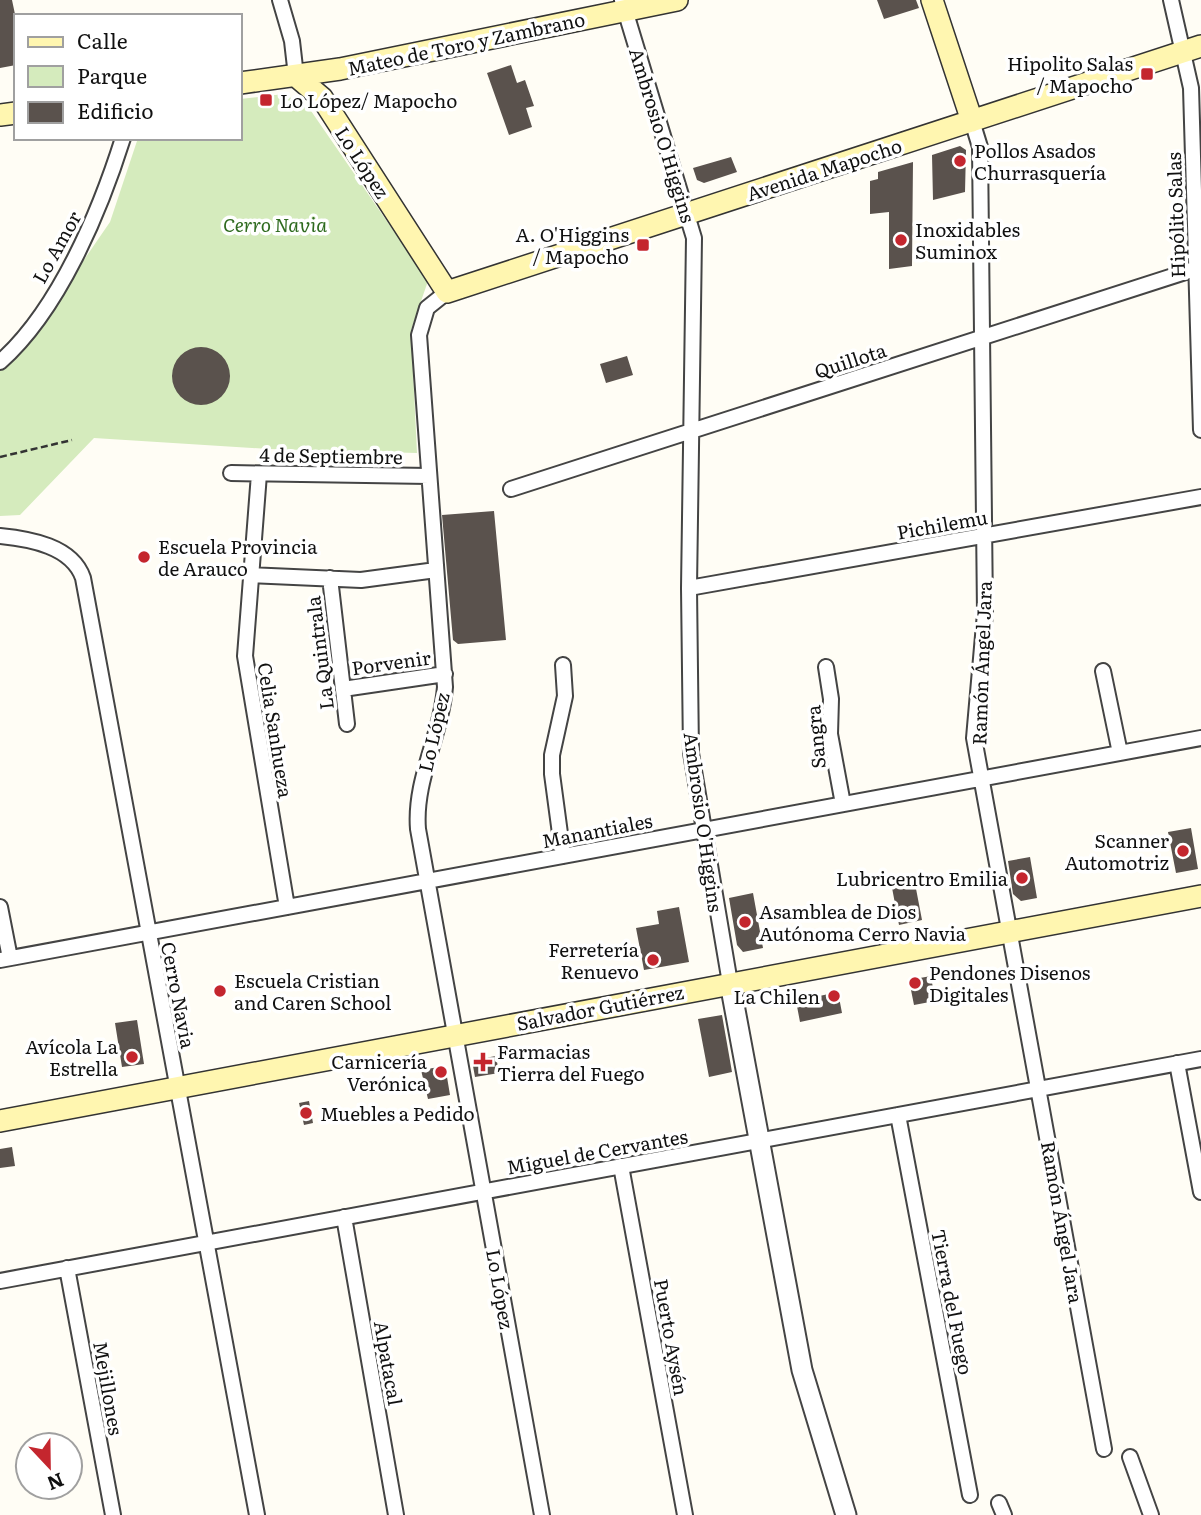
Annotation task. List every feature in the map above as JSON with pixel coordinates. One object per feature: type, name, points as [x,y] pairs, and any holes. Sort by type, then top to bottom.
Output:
[{"type":"main road","name":"Mateo de Toro y Zambrano","points":[[296,76],[340,69],[623,5],[677,0]]},
{"type":"main road","name":"Ramón Ángel Jara","points":[[932,0],[972,121]]},
{"type":"main road","name":"Avenida Mapocho","points":[[447,292],[1193,48]]},
{"type":"main road","points":[[322,98],[340,69]]},
{"type":"main road","points":[[242,83],[296,76]]},
{"type":"main road","name":"Lo López","points":[[296,76],[322,98],[447,292]]},
{"type":"main road","name":"Salvador Gutiérrez","points":[[0,1121],[1201,896]]},
{"type":"street","points":[[280,0],[292,41],[296,76]]},
{"type":"street","name":"Hipólito Salas","points":[[1171,0],[1193,48],[1191,88],[1199,268],[1201,430]]},
{"type":"street","name":"Ambrosio O'Higgins","points":[[623,5],[688,213],[695,249],[691,431],[691,743],[702,830],[802,1370],[846,1515]]},
{"type":"street","name":"Ramón Ángel Jara","points":[[972,121],[980,147],[984,536],[984,644],[974,726],[981,778],[1104,1449]]},
{"type":"street","name":"Lo Amor","points":[[0,362],[31,327],[75,257],[109,184],[122,140]]},
{"type":"street","name":"Quillota","points":[[512,489],[1199,268]]},
{"type":"street","name":"Lo López","points":[[447,292],[427,308],[419,335],[445,674],[440,720],[418,798],[418,830],[542,1515]]},
{"type":"street","name":"4 de Septiembre","points":[[231,473],[429,476]]},
{"type":"street","name":"Celia Sanhueza","points":[[259,474],[245,656],[287,907]]},
{"type":"street","name":"Pichilemu","points":[[690,588],[1201,497]]},
{"type":"street","name":"Cerro Navia","points":[[0,536],[24,540],[64,553],[81,572],[257,1515]]},
{"type":"street","points":[[251,575],[381,579],[436,570]]},
{"type":"street","name":"La Quintrala","points":[[330,578],[347,724]]},
{"type":"street","points":[[563,665],[565,696],[552,755],[552,774],[563,856]]},
{"type":"street","name":"Sangra","points":[[826,667],[831,699],[830,734],[843,804]]},
{"type":"street","points":[[1103,671],[1119,752]]},
{"type":"street","name":"Porvenir","points":[[343,689],[445,674]]},
{"type":"street","name":"Manantiales","points":[[5,959],[1201,737]]},
{"type":"street","points":[[0,907],[5,959]]},
{"type":"street","name":"Miguel de Cervantes","points":[[0,1281],[1201,1059]]},
{"type":"street","points":[[1177,1063],[1201,1192]]},
{"type":"street","name":"Tierra del Fuego","points":[[898,1115],[970,1495]]},
{"type":"street","name":"Puerto Aysén","points":[[621,1166],[685,1515]]},
{"type":"street","name":"Alpatacal","points":[[344,1217],[396,1515]]},
{"type":"street","name":"Mejillones","points":[[67,1269],[113,1515]]},
{"type":"street","points":[[1130,1457],[1151,1515]]},
{"type":"path","points":[[0,457],[72,440]]},
{"type":"green space","name":"Cerro Navia","points":[[284,94],[309,108],[428,281],[411,330],[417,453],[269,449],[94,438],[20,515],[0,516],[0,370],[15,360],[110,222],[137,140],[242,140],[242,99]]},
{"type":"building","points":[[0,0],[12,0],[15,14],[14,65],[0,68]]},
{"type":"building","points":[[877,0],[916,0],[919,8],[884,19]]},
{"type":"building","points":[[511,65],[517,83],[525,80],[534,106],[526,108],[532,127],[509,135],[487,73]]},
{"type":"building","points":[[960,146],[966,150],[965,192],[933,200],[932,155]]},
{"type":"building","points":[[731,157],[737,172],[704,183],[697,180],[693,168]]},
{"type":"building","name":"Inoxidables Suminox","points":[[913,162],[912,266],[889,269],[889,212],[870,214],[870,181],[878,179],[878,172]]},
{"type":"building","points":[[195,347],[207,347],[222,355],[230,370],[230,382],[222,397],[207,405],[195,405],[180,397],[172,382],[172,370],[180,355]]},
{"type":"building","points":[[627,356],[633,375],[606,383],[600,364]]},
{"type":"building","points":[[494,511],[506,640],[458,644],[453,640],[442,515]]},
{"type":"building","name":"Scanner Automotriz","points":[[1191,828],[1198,869],[1176,873],[1168,832]]},
{"type":"building","name":"Lubricentro Emilia","points":[[1030,857],[1037,898],[1021,901],[1013,894],[1008,861]]},
{"type":"building","points":[[913,873],[922,920],[899,925],[890,877]]},
{"type":"building","name":"Asamblea de Dios Autónoma Cerro Navia","points":[[753,893],[763,948],[743,952],[737,945],[729,898]]},
{"type":"building","points":[[679,907],[689,962],[644,970],[636,928],[659,924],[657,911]]},
{"type":"building","points":[[931,976],[935,1001],[914,1005],[909,980]]},
{"type":"building","points":[[838,992],[842,1013],[800,1022],[796,1001]]},
{"type":"building","points":[[722,1015],[732,1072],[709,1077],[698,1019]]},
{"type":"building","points":[[137,1020],[144,1064],[122,1067],[115,1023]]},
{"type":"building","points":[[496,1056],[499,1073],[475,1077],[473,1066],[479,1059]]},
{"type":"building","points":[[439,1067],[446,1071],[450,1095],[428,1099],[421,1070]]},
{"type":"building","name":"Muebles a Pedido","points":[[309,1101],[313,1123],[304,1125],[299,1103]]},
{"type":"building","points":[[12,1147],[15,1166],[0,1168],[0,1149]]},
{"type":"place","name":"Hipolito Salas / Mapocho","points":[[1147,74]]},
{"type":"place","name":"Lo López/ Mapocho","points":[[266,100]]},
{"type":"place","name":"Pollos Asados Churrasquería","points":[[960,161]]},
{"type":"place","name":"Inoxidables Suminox","points":[[901,240]]},
{"type":"place","name":"A. O'Higgins / Mapocho","points":[[643,245]]},
{"type":"place","name":"Escuela Provincia de Arauco","points":[[144,557]]},
{"type":"place","name":"Scanner Automotriz","points":[[1183,851]]},
{"type":"place","name":"Lubricentro Emilia","points":[[1022,878]]},
{"type":"place","name":"Asamblea de Dios Autónoma Cerro Navia","points":[[745,922]]},
{"type":"place","name":"Ferretería Renuevo","points":[[653,960]]},
{"type":"place","name":"Pendones Disenos Digitales","points":[[915,983]]},
{"type":"place","name":"Escuela Cristian and Caren School","points":[[220,991]]},
{"type":"place","name":"La Chilen","points":[[834,996]]},
{"type":"place","name":"Avícola La Estrella","points":[[132,1057]]},
{"type":"place","name":"Farmacias Tierra del Fuego","points":[[483,1062]]},
{"type":"place","name":"Carnicería Verónica","points":[[441,1072]]},
{"type":"place","name":"Muebles a Pedido","points":[[306,1113]]}]
